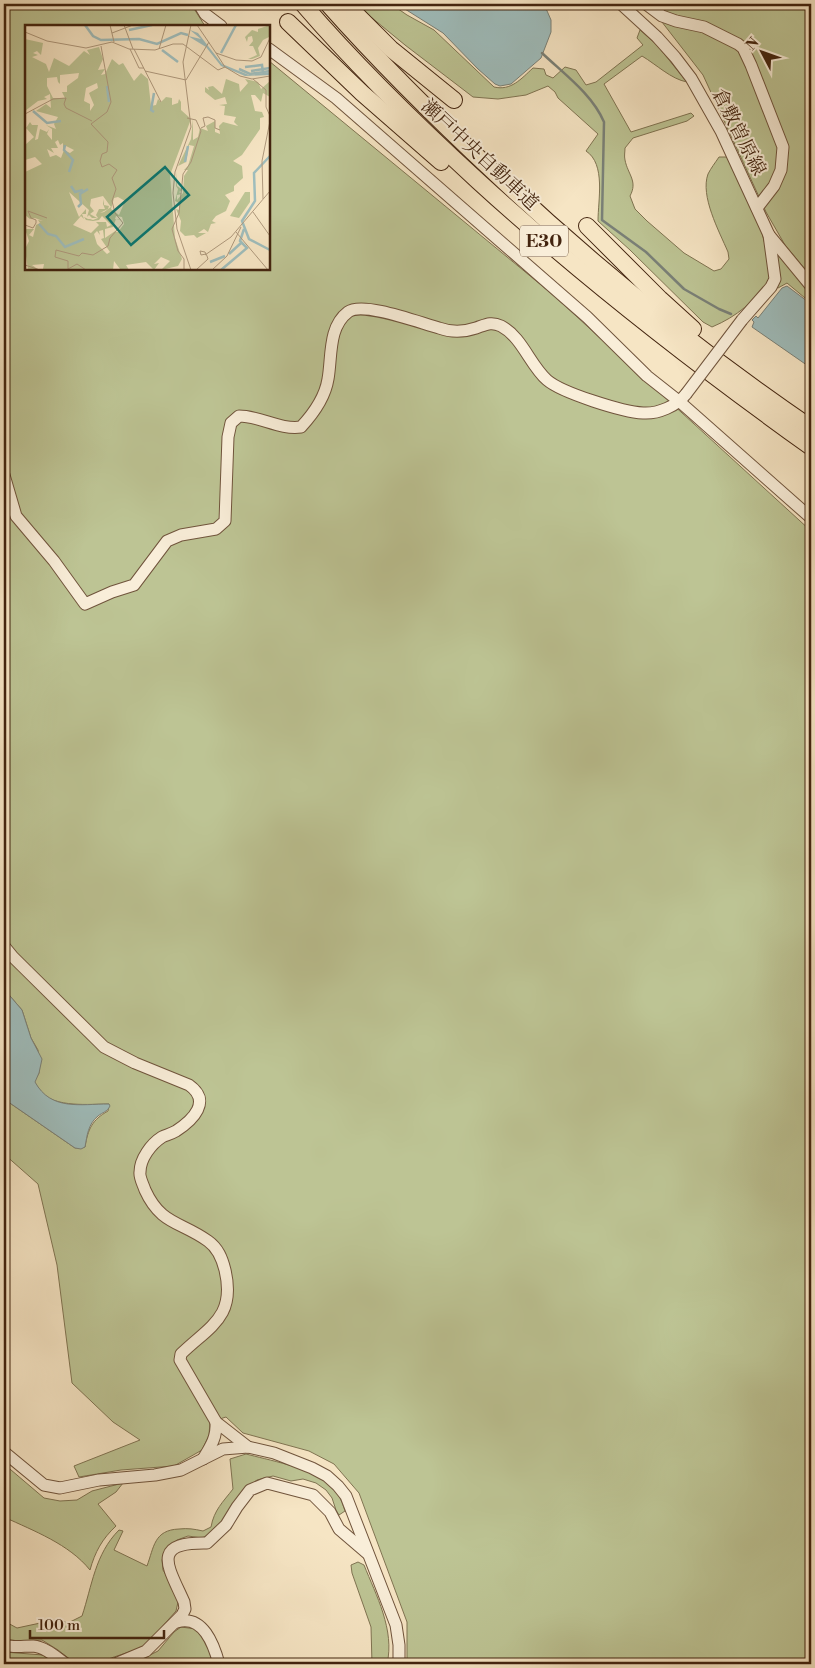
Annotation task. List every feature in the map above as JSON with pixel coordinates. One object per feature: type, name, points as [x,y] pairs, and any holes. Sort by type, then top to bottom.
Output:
[{"type":"highway","name":"瀬戸中央自動車道","points":[[303,4],[381,89],[540,238],[692,359],[811,447]]},
{"type":"highway","name":"瀬戸中央自動車道","points":[[328,4],[405,88],[548,223],[607,273],[742,380],[811,428]]},
{"type":"highway","points":[[346,4],[391,49],[454,100]]},
{"type":"highway","points":[[288,22],[362,93],[438,159],[540,238]]},
{"type":"highway","points":[[588,226],[660,299],[724,357],[742,380]]},
{"type":"street","points":[[199,4],[206,14],[220,25]]},
{"type":"street","name":"倉敷曽原線","points":[[621,4],[657,37],[690,78],[721,131],[769,235],[811,286]]},
{"type":"street","points":[[646,4],[662,16],[704,27],[743,48],[752,65],[783,147],[781,170],[774,186],[757,208]]},
{"type":"street","points":[[270,50],[343,104],[586,317],[647,376],[683,398],[811,518]]},
{"type":"street","points":[[4,475],[16,516],[54,561],[85,604],[134,585],[166,541],[182,535],[216,529],[224,521],[227,446],[231,423],[239,416],[250,416],[291,428],[301,427],[316,410],[323,395],[328,379],[337,325],[348,312],[360,307],[382,311],[449,332],[476,328],[492,323],[510,332],[546,380],[562,390],[611,406],[643,413],[658,411],[683,398],[742,320],[771,286],[775,279],[769,235]]},
{"type":"street","points":[[4,946],[12,957],[104,1047],[197,1090],[201,1099],[199,1110],[175,1132],[160,1138],[148,1151],[142,1162],[140,1173],[147,1194],[160,1214],[172,1223],[195,1233],[209,1242],[218,1249],[223,1260],[227,1278],[226,1305],[212,1328],[181,1354],[180,1360],[216,1422],[248,1447]]},
{"type":"street","points":[[203,1459],[214,1442],[217,1432],[216,1422]]},
{"type":"street","points":[[4,1452],[44,1485],[60,1488],[99,1480],[155,1475],[181,1470],[223,1449],[248,1447],[274,1453],[327,1476],[346,1496],[370,1556],[396,1625],[400,1645],[399,1664]]},
{"type":"street","points":[[115,1664],[146,1652],[177,1622],[185,1609],[184,1602],[168,1568],[169,1554],[182,1544],[207,1543],[226,1525],[250,1490],[267,1484],[313,1495],[330,1512],[339,1529],[370,1556]]},
{"type":"street","points":[[177,1622],[183,1620],[194,1622],[207,1632],[219,1664]]},
{"type":"street","points":[[4,1645],[10,1647],[35,1646],[66,1664]]},
{"type":"green space","points":[[4,4],[191,4],[204,25],[25,25],[25,270],[270,270],[270,62],[552,294],[811,531],[811,1664],[407,1664],[407,1622],[359,1493],[334,1464],[309,1451],[243,1433],[226,1417],[210,1422],[209,1435],[202,1450],[174,1466],[121,1470],[79,1477],[74,1466],[140,1440],[113,1422],[72,1383],[57,1265],[38,1184],[4,1154],[4,1099],[75,1148],[85,1147],[94,1122],[108,1111],[109,1104],[64,1103],[47,1097],[40,1091],[34,1082],[39,1073],[38,1050],[31,1038],[22,1010],[4,989]]},
{"type":"green space","points":[[358,4],[391,4],[434,30],[494,87],[500,88],[511,86],[533,68],[544,69],[546,75],[553,78],[565,67],[576,70],[586,85],[596,82],[643,45],[637,38],[640,30],[656,44],[687,82],[670,75],[642,56],[604,84],[631,132],[691,113],[694,116],[687,121],[633,138],[625,148],[626,165],[633,182],[630,196],[635,209],[684,253],[714,271],[721,269],[729,259],[728,252],[708,203],[706,183],[708,174],[719,157],[730,159],[762,233],[767,252],[770,280],[751,302],[730,318],[712,327],[703,322],[598,221],[599,173],[592,157],[586,151],[598,134],[558,98],[555,92],[548,86],[526,95],[498,99],[473,97],[405,45],[366,13]]},
{"type":"green space","points":[[648,4],[811,4],[811,276],[785,245],[766,212],[703,75]]},
{"type":"green space","points":[[777,256],[781,256],[811,294],[811,303],[787,283],[778,288],[776,287]]},
{"type":"green space","points":[[246,1454],[311,1472],[327,1481],[336,1491],[345,1511],[339,1515],[332,1498],[326,1490],[316,1483],[303,1479],[291,1481],[273,1476],[257,1480],[248,1487],[220,1527],[211,1534],[202,1538],[188,1536],[177,1540],[166,1550],[162,1560],[163,1570],[176,1592],[178,1602],[176,1611],[144,1647],[93,1664],[76,1664],[42,1640],[19,1641],[4,1639],[4,1621],[17,1628],[59,1619],[68,1623],[82,1616],[99,1560],[104,1549],[119,1530],[123,1531],[114,1550],[147,1566],[156,1541],[164,1533],[182,1529],[203,1531],[211,1527],[212,1521],[222,1502],[233,1489],[230,1459]]},
{"type":"green space","points":[[4,1464],[44,1498],[60,1501],[77,1500],[92,1491],[123,1483],[116,1492],[98,1504],[116,1526],[100,1546],[90,1570],[82,1561],[61,1545],[4,1517]]},
{"type":"green space","points":[[358,1562],[364,1565],[383,1613],[388,1638],[387,1664],[372,1664],[371,1627],[352,1573],[351,1565]]},
{"type":"green space","points":[[181,1627],[196,1629],[207,1643],[213,1664],[132,1664],[158,1651],[174,1632]]},
{"type":"green space","points":[[4,1652],[43,1655],[54,1664],[4,1664]]},
{"type":"water","points":[[397,4],[544,4],[551,20],[551,32],[541,58],[511,84],[500,86],[478,69],[443,33]]},
{"type":"water","points":[[787,286],[811,304],[811,368],[752,327],[754,322],[752,320],[756,316],[758,318],[782,288]]},
{"type":"water","points":[[4,989],[22,1010],[31,1038],[42,1059],[35,1082],[42,1091],[49,1098],[67,1104],[109,1104],[110,1106],[108,1110],[98,1116],[92,1123],[88,1130],[85,1147],[81,1149],[75,1148],[4,1099]]},
{"type":"waterway","points":[[542,53],[585,93],[604,122],[602,220],[646,252],[684,289],[731,314]]}]
